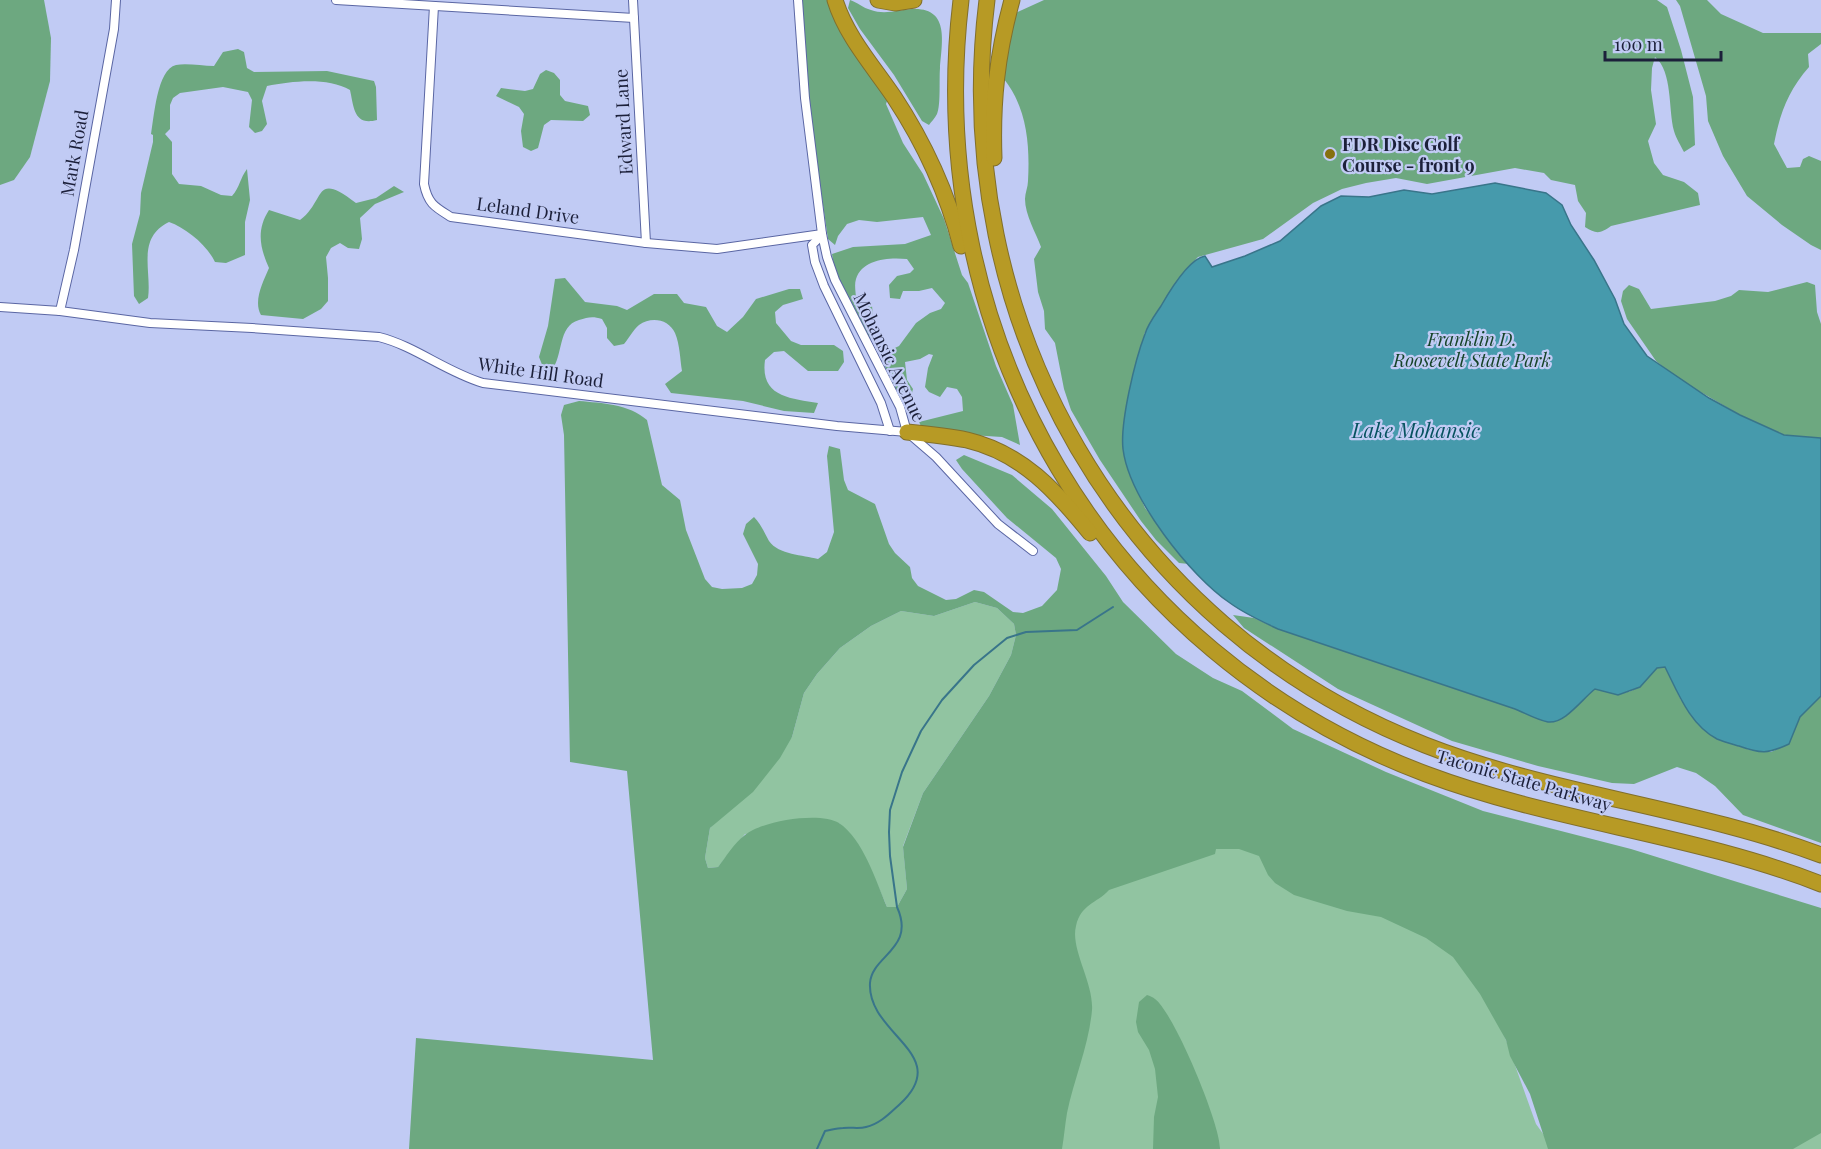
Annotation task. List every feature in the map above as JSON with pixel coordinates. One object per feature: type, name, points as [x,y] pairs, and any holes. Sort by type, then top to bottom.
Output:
[{"type":"highway","points":[[835,0],[847,28],[908,119],[929,157],[949,203],[970,278],[986,302]]},
{"type":"highway","points":[[878,0],[895,3],[914,0]]},
{"type":"highway","name":"Taconic State Parkway","points":[[961,0],[955,68],[957,153],[969,238],[1002,351],[1034,425],[1062,475],[1110,544],[1166,607],[1222,658],[1274,696],[1348,739],[1399,763],[1486,794],[1732,855],[1821,884]]},
{"type":"highway","name":"Taconic State Parkway","points":[[987,0],[982,42],[981,97],[987,180],[996,236],[1017,316],[1048,394],[1103,490],[1154,556],[1192,596],[1234,634],[1279,667],[1376,724],[1428,746],[1508,772],[1735,828],[1821,855]]},
{"type":"highway","points":[[987,180],[994,166],[992,124],[997,66],[1012,0]]},
{"type":"highway","points":[[907,432],[975,442],[1003,453],[1029,468],[1057,494],[1122,571],[1166,607]]},
{"type":"street","name":"Mark Road","points":[[60,311],[74,250],[114,29],[116,0]]},
{"type":"street","points":[[336,0],[634,18]]},
{"type":"street","name":"Edward Lane","points":[[633,0],[646,243]]},
{"type":"street","name":"Mohansic Avenue","points":[[798,0],[805,98],[822,234],[835,280],[900,406],[907,432],[936,457],[998,524],[1033,552]]},
{"type":"street","name":"Leland Drive","points":[[434,6],[424,184],[427,198],[436,208],[452,217],[646,243],[717,249],[822,234]]},
{"type":"street","name":"Mohansic Avenue","points":[[822,234],[812,245],[819,273],[881,403],[890,431]]},
{"type":"street","name":"White Hill Road","points":[[0,308],[60,311],[150,322],[379,338],[392,340],[462,377],[483,383],[907,432]]},
{"type":"shaded area","points":[[0,0],[44,0],[51,38],[50,81],[30,157],[14,180],[0,185]]},
{"type":"shaded area","points":[[801,0],[833,0],[889,95],[886,104],[903,143],[923,174],[944,219],[962,275],[968,283],[996,366],[1013,405],[1020,445],[1002,437],[924,432],[919,422],[963,411],[962,397],[957,389],[947,387],[940,397],[929,392],[925,387],[933,355],[929,354],[920,359],[905,362],[907,380],[913,389],[910,401],[901,403],[880,355],[899,346],[916,323],[930,313],[941,309],[945,303],[932,288],[903,291],[900,299],[890,298],[889,285],[897,276],[910,273],[914,269],[907,259],[892,258],[877,261],[870,263],[859,272],[855,286],[856,299],[872,306],[875,334],[870,339],[846,299],[832,254],[853,247],[905,244],[931,235],[923,217],[877,222],[859,220],[847,224],[838,236],[835,245],[828,239],[808,103]]},
{"type":"shaded area","points":[[850,0],[876,11],[924,10],[933,14],[938,20],[942,37],[939,105],[937,114],[929,125],[922,121],[894,75],[860,29],[848,8]]},
{"type":"shaded area","points":[[1044,0],[1657,0],[1667,7],[1681,50],[1693,97],[1695,145],[1684,152],[1676,136],[1665,72],[1655,57],[1651,90],[1656,124],[1648,141],[1654,163],[1663,175],[1684,182],[1698,193],[1700,205],[1611,226],[1598,232],[1585,227],[1586,213],[1578,201],[1575,185],[1551,180],[1544,173],[1515,168],[1427,184],[1396,178],[1342,189],[1313,203],[1263,239],[1198,257],[1183,273],[1145,332],[1123,450],[1145,508],[1189,564],[1179,563],[1141,521],[1100,460],[1071,410],[1064,389],[1055,343],[1045,329],[1044,311],[1038,292],[1034,259],[1041,247],[1025,205],[1028,167],[1025,127],[1018,102],[1004,79],[1013,14]]},
{"type":"shaded area","points":[[1676,0],[1707,0],[1721,14],[1763,33],[1821,33],[1821,44],[1808,54],[1809,67],[1786,103],[1774,144],[1787,168],[1800,167],[1803,159],[1809,156],[1821,161],[1821,250],[1782,225],[1747,196],[1723,156],[1708,121],[1706,96],[1680,6]]},
{"type":"shaded area","points":[[238,49],[244,52],[247,68],[254,72],[327,71],[374,81],[377,120],[369,121],[359,118],[354,109],[350,90],[331,83],[298,82],[267,86],[262,101],[267,124],[262,131],[255,133],[249,127],[252,100],[248,92],[223,87],[180,93],[173,98],[170,105],[170,129],[165,134],[172,142],[172,174],[179,184],[201,186],[221,195],[232,196],[247,169],[250,200],[245,222],[245,255],[226,263],[215,262],[207,249],[195,238],[169,222],[152,237],[148,256],[148,298],[139,304],[134,296],[132,244],[153,142],[151,134],[155,106],[164,75],[176,65],[214,66],[223,52]]},
{"type":"shaded area","points":[[546,70],[554,73],[560,80],[560,95],[565,101],[588,106],[590,115],[583,121],[551,120],[544,125],[538,148],[531,151],[523,147],[521,131],[524,114],[519,107],[496,96],[501,88],[525,91],[533,89],[540,74]]},
{"type":"shaded area","points":[[394,186],[404,192],[375,204],[360,218],[362,239],[359,249],[348,248],[340,243],[331,248],[326,257],[328,301],[321,309],[303,319],[261,315],[258,298],[269,268],[263,253],[261,232],[269,210],[300,220],[326,189],[342,193],[356,203],[376,198]]},
{"type":"shaded area","points":[[565,278],[585,302],[617,306],[627,310],[654,294],[677,294],[684,303],[706,307],[717,326],[727,332],[743,317],[756,299],[789,289],[800,289],[803,299],[783,305],[775,312],[776,323],[791,341],[801,345],[834,345],[843,351],[844,362],[838,371],[808,371],[784,351],[774,352],[765,360],[767,382],[772,389],[788,397],[818,403],[814,413],[784,411],[743,401],[671,393],[665,384],[682,371],[677,338],[669,325],[659,320],[649,320],[637,327],[624,344],[614,346],[607,338],[607,328],[602,319],[590,317],[572,323],[567,328],[558,358],[551,371],[543,367],[539,357],[548,326],[555,279]]},
{"type":"shaded area","points":[[1807,282],[1815,285],[1817,312],[1821,324],[1821,438],[1784,435],[1740,415],[1675,377],[1656,361],[1627,319],[1621,301],[1623,291],[1629,285],[1639,289],[1651,309],[1715,301],[1731,296],[1739,290],[1768,292]]},
{"type":"shaded area","points":[[579,401],[615,405],[624,407],[647,420],[662,485],[680,500],[686,530],[705,579],[712,587],[742,588],[752,584],[757,575],[758,564],[743,534],[746,524],[754,517],[769,541],[779,549],[818,559],[827,552],[834,532],[827,456],[829,446],[840,449],[844,480],[848,490],[875,504],[889,544],[910,567],[912,578],[918,586],[946,600],[956,599],[974,590],[984,592],[1013,612],[1023,613],[1042,606],[1057,590],[1061,569],[1056,558],[1007,518],[962,469],[956,460],[964,455],[1012,475],[1052,509],[1106,576],[1123,602],[1176,654],[1213,678],[1242,691],[1293,729],[1386,772],[1483,811],[1631,849],[1821,908],[1821,1133],[1793,1149],[1548,1149],[1530,1094],[1510,1056],[1506,1040],[1480,994],[1453,957],[1426,938],[1381,917],[1347,911],[1294,895],[1275,883],[1268,875],[1259,856],[1239,849],[1216,849],[1215,854],[1109,890],[1081,913],[1076,926],[1076,945],[1090,989],[1092,1010],[1088,1036],[1067,1113],[1062,1149],[409,1149],[416,1038],[653,1060],[627,771],[570,762],[564,435],[561,415],[564,405]],"holes":[[[975,602],[997,608],[1014,624],[1016,635],[1011,655],[989,696],[923,793],[903,847],[907,889],[897,907],[887,907],[868,861],[855,839],[848,830],[830,819],[791,819],[753,830],[741,838],[718,867],[708,868],[705,858],[710,828],[753,792],[780,758],[792,737],[804,693],[840,648],[871,626],[901,611],[934,616]]]},
{"type":"shaded area","points":[[975,602],[997,608],[1014,624],[1016,635],[1011,655],[989,696],[923,793],[903,846],[907,889],[897,907],[887,907],[861,852],[839,823],[745,834],[718,867],[708,868],[705,858],[710,828],[792,737],[804,693],[840,648],[871,626],[901,611],[934,616]]},
{"type":"shaded area","points":[[1233,615],[1254,618],[1278,629],[1548,722],[1595,689],[1624,693],[1637,688],[1657,667],[1665,667],[1681,700],[1717,738],[1750,750],[1771,752],[1788,744],[1800,717],[1821,696],[1821,843],[1743,815],[1715,786],[1696,773],[1677,767],[1634,784],[1612,783],[1538,766],[1452,741],[1338,689],[1244,628]]},
{"type":"shaded area","points":[[1223,837],[1454,929],[1506,1040],[1536,1124],[1554,1149],[1030,1149],[1072,912],[1119,873]]},
{"type":"shaded area","points":[[1147,995],[1154,998],[1163,1008],[1184,1046],[1213,1117],[1220,1149],[1153,1149],[1154,1117],[1158,1097],[1155,1069],[1149,1050],[1138,1032],[1136,1022],[1139,1002]]},
{"type":"shaded area","points":[[1821,1125],[1821,1149],[1770,1149]]},
{"type":"water","name":"Lake Mohansic","points":[[1495,183],[1546,193],[1562,205],[1571,225],[1594,260],[1615,299],[1624,324],[1647,356],[1709,398],[1740,415],[1784,435],[1821,438],[1821,696],[1800,717],[1789,744],[1775,750],[1759,752],[1717,739],[1699,726],[1692,717],[1665,667],[1657,668],[1640,687],[1618,695],[1595,689],[1567,715],[1554,722],[1548,722],[1278,629],[1236,607],[1214,591],[1180,555],[1149,512],[1137,490],[1123,449],[1126,408],[1133,375],[1146,330],[1174,285],[1192,263],[1205,256],[1212,267],[1280,241],[1321,206],[1341,196],[1369,197],[1404,190],[1432,194]]},
{"type":"waterway","points":[[817,1149],[825,1131],[863,1128],[885,1118],[914,1087],[918,1071],[913,1057],[881,1017],[873,1001],[870,983],[873,973],[897,942],[901,933],[890,856],[890,810],[902,772],[921,731],[942,700],[974,665],[1007,638],[1026,632],[1077,630],[1113,607]]},
{"type":"place","name":"FDR Disc Golf Course - front 9","points":[[1330,154]]},
{"type":"park label","name":"Franklin D. Roosevelt State Park","points":[[1472,349]]}]
